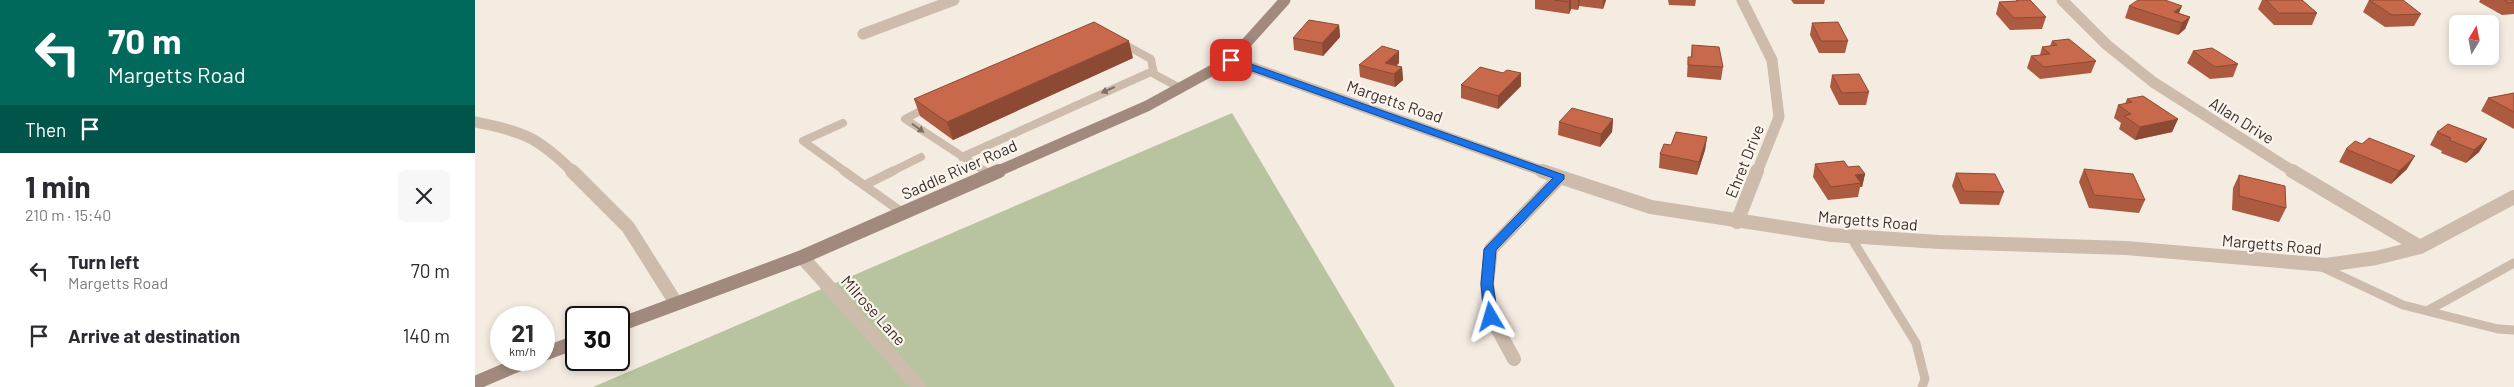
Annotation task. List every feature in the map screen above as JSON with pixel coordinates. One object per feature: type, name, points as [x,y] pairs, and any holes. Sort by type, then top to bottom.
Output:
[{"type":"main road","name":"Saddle River Road","points":[[630,321],[802,257],[1147,106],[1231,60],[1285,0]]},
{"type":"main road","points":[[475,382],[502,371]]},
{"type":"street","points":[[863,34],[954,0]]},
{"type":"street","name":"Ehret Drive","points":[[1737,222],[1779,117],[1772,60],[1742,0]]},
{"type":"street","name":"Allan Drive","points":[[2062,0],[2107,45],[2153,82],[2287,168],[2420,247]]},
{"type":"street","name":"Margetts Road","points":[[1231,60],[1560,177],[1651,207],[1737,222],[1850,236],[1939,242],[2126,248],[2326,265],[2376,258],[2420,247],[2514,197]]},
{"type":"street","points":[[475,122],[512,129],[534,138],[556,155],[628,227],[677,303]]},
{"type":"street","points":[[1514,359],[1491,317],[1487,284],[1491,249],[1560,177]]},
{"type":"street","name":"Milrose Lane","points":[[802,257],[919,387]]},
{"type":"lane","points":[[1112,39],[1151,59],[1154,74],[1180,88]]},
{"type":"lane","points":[[962,157],[1153,71]]},
{"type":"lane","points":[[938,103],[905,119],[977,165],[989,175]]},
{"type":"lane","points":[[843,123],[803,142],[903,212]]},
{"type":"lane","points":[[865,185],[921,157]]},
{"type":"lane","points":[[1850,236],[1916,343],[1925,379],[1922,387]]},
{"type":"lane","points":[[2427,311],[2514,263]]},
{"type":"lane","points":[[2317,264],[2403,305],[2498,329],[2514,330]]},
{"type":"green space","points":[[1232,113],[1395,387],[593,387]]},
{"type":"building","points":[[1554,0],[1570,0],[1569,2]]},
{"type":"building","points":[[2030,0],[2046,17],[2014,18],[1999,2]]},
{"type":"building","points":[[2138,0],[2165,0],[2182,6],[2174,12],[2190,17],[2182,23],[2129,6]]},
{"type":"building","points":[[2266,0],[2302,0],[2317,13],[2279,13]]},
{"type":"building","points":[[2369,0],[2403,0],[2421,14],[2392,15]]},
{"type":"building","points":[[2504,0],[2514,0],[2514,2],[2509,3]]},
{"type":"building","points":[[1309,20],[1339,25],[1322,43],[1293,38]]},
{"type":"building","points":[[1094,22],[1129,41],[947,122],[914,99]]},
{"type":"building","points":[[1838,22],[1848,41],[1821,41],[1812,23]]},
{"type":"building","points":[[2069,39],[2096,61],[2044,67],[2031,56],[2050,54],[2042,47],[2057,45],[2052,41]]},
{"type":"building","points":[[1692,45],[1719,47],[1723,67],[1688,65],[1688,57],[1692,57]]},
{"type":"building","points":[[1382,46],[1399,51],[1385,63],[1402,67],[1394,74],[1359,65]]},
{"type":"building","points":[[2212,48],[2238,64],[2215,67],[2193,51]]},
{"type":"building","points":[[1480,67],[1503,73],[1507,70],[1521,73],[1498,96],[1461,85]]},
{"type":"building","points":[[1859,74],[1869,92],[1842,93],[1832,75]]},
{"type":"building","points":[[2514,93],[2514,112],[2488,98]]},
{"type":"building","points":[[2143,96],[2178,119],[2140,127],[2124,116],[2131,114],[2118,105],[2132,102],[2127,99]]},
{"type":"building","points":[[1572,108],[1613,119],[1601,134],[1559,122]]},
{"type":"building","points":[[2448,124],[2487,139],[2474,150],[2449,140],[2451,138],[2437,132]]},
{"type":"building","points":[[1676,132],[1707,137],[1699,162],[1660,154],[1664,144],[1671,145]]},
{"type":"building","points":[[2369,138],[2415,156],[2399,171],[2346,149],[2355,141],[2362,144]]},
{"type":"building","points":[[1844,161],[1848,167],[1859,166],[1865,174],[1855,175],[1861,183],[1831,187],[1815,164]]},
{"type":"building","points":[[2084,169],[2133,174],[2145,200],[2094,195]]},
{"type":"building","points":[[1956,173],[1995,174],[2004,192],[1964,191]]},
{"type":"building","points":[[2239,175],[2285,186],[2286,208],[2239,196]]},
{"type":"route","points":[[1231,60],[1560,177],[1516,220],[1491,249],[1487,284],[1491,317]]}]
